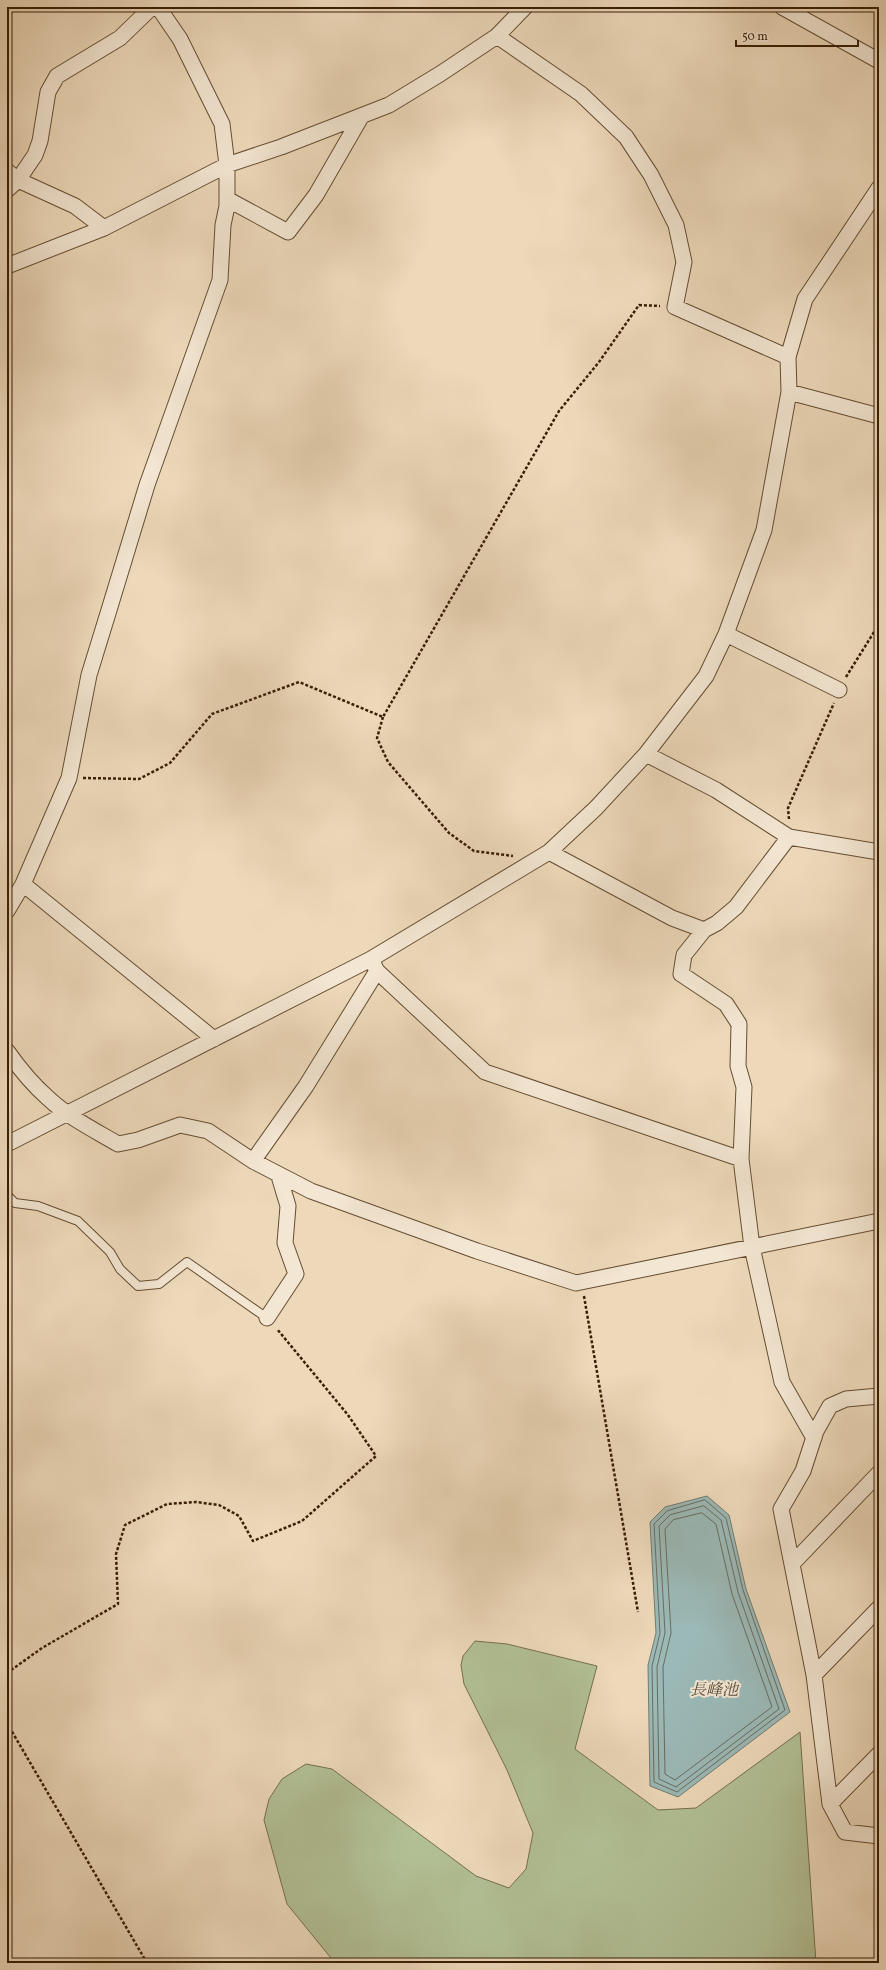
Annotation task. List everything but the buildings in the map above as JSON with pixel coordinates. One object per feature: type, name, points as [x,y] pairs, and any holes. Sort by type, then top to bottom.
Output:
[{"type":"street","points":[[7,190],[13,176],[35,155],[40,141],[48,92],[57,76],[120,38],[152,7]]},
{"type":"street","points":[[7,911],[23,884],[69,778],[89,676],[111,603],[147,485],[220,280],[223,225],[227,199],[227,165],[222,124],[180,39],[158,7]]},
{"type":"street","points":[[7,266],[104,228],[227,165],[281,148],[388,105],[414,90],[497,36],[525,7]]},
{"type":"street","points":[[782,7],[879,61]]},
{"type":"street","points":[[497,36],[581,94],[626,137],[651,175],[676,225],[684,262],[675,307],[788,357]]},
{"type":"street","points":[[227,199],[288,232],[316,195],[361,117]]},
{"type":"street","points":[[13,176],[75,206],[104,228]]},
{"type":"street","points":[[7,1144],[214,1039],[374,965],[549,852],[596,808],[646,754],[706,676],[726,634],[764,530],[789,392],[788,357],[805,299],[879,188]]},
{"type":"street","points":[[789,392],[879,416]]},
{"type":"street","points":[[726,634],[838,690]]},
{"type":"street","points":[[646,754],[716,790],[789,837],[879,852]]},
{"type":"street","points":[[789,837],[736,907],[717,923],[704,930],[684,955],[682,974],[726,1004],[740,1024],[738,1066],[744,1087],[741,1159],[752,1247],[782,1382],[814,1438]]},
{"type":"street","points":[[549,852],[672,918],[704,930]]},
{"type":"street","points":[[23,884],[214,1039]]},
{"type":"street","points":[[374,965],[485,1072],[741,1159]]},
{"type":"street","points":[[254,1161],[306,1086],[374,965]]},
{"type":"street","points":[[7,1051],[24,1074],[48,1099],[67,1113],[118,1144],[138,1140],[180,1125],[208,1131],[279,1176],[311,1191],[477,1251],[576,1283],[879,1221]]},
{"type":"street","points":[[267,1318],[296,1274],[285,1243],[288,1206],[279,1176]]},
{"type":"street","points":[[879,1396],[846,1399],[830,1406],[814,1438],[803,1471],[781,1509],[814,1675],[830,1804],[845,1832],[879,1836]]},
{"type":"street","points":[[792,1564],[879,1473]]},
{"type":"street","points":[[814,1675],[879,1608]]},
{"type":"street","points":[[830,1804],[879,1754]]},
{"type":"lane","points":[[7,1195],[15,1203],[38,1206],[78,1221],[110,1252],[120,1269],[138,1286],[159,1284],[187,1262],[267,1318]]},
{"type":"path","points":[[534,861],[518,856],[474,851],[449,833],[388,762],[377,738],[383,717],[560,411],[599,362],[639,305],[675,307]]},
{"type":"path","points":[[789,837],[788,808],[824,728],[838,690],[879,624]]},
{"type":"path","points":[[69,778],[139,779],[170,763],[212,714],[299,682],[383,717]]},
{"type":"path","points":[[582,1282],[638,1612]]},
{"type":"path","points":[[7,1672],[42,1648],[118,1604],[116,1554],[125,1526],[167,1504],[196,1502],[219,1505],[239,1516],[253,1541],[302,1521],[376,1456],[348,1415],[267,1318]]},
{"type":"path","points":[[7,1723],[147,1963]]},
{"type":"green space","points":[[475,1641],[507,1644],[597,1666],[575,1749],[658,1810],[696,1808],[800,1732],[816,1963],[335,1963],[287,1904],[264,1820],[269,1799],[282,1779],[306,1764],[332,1769],[476,1876],[509,1888],[526,1869],[533,1833],[507,1770],[464,1684],[461,1665],[463,1656]]},
{"type":"water","name":"長峰池","points":[[707,1496],[729,1515],[746,1589],[790,1712],[678,1797],[650,1786],[648,1665],[656,1633],[650,1522],[665,1507]]}]
